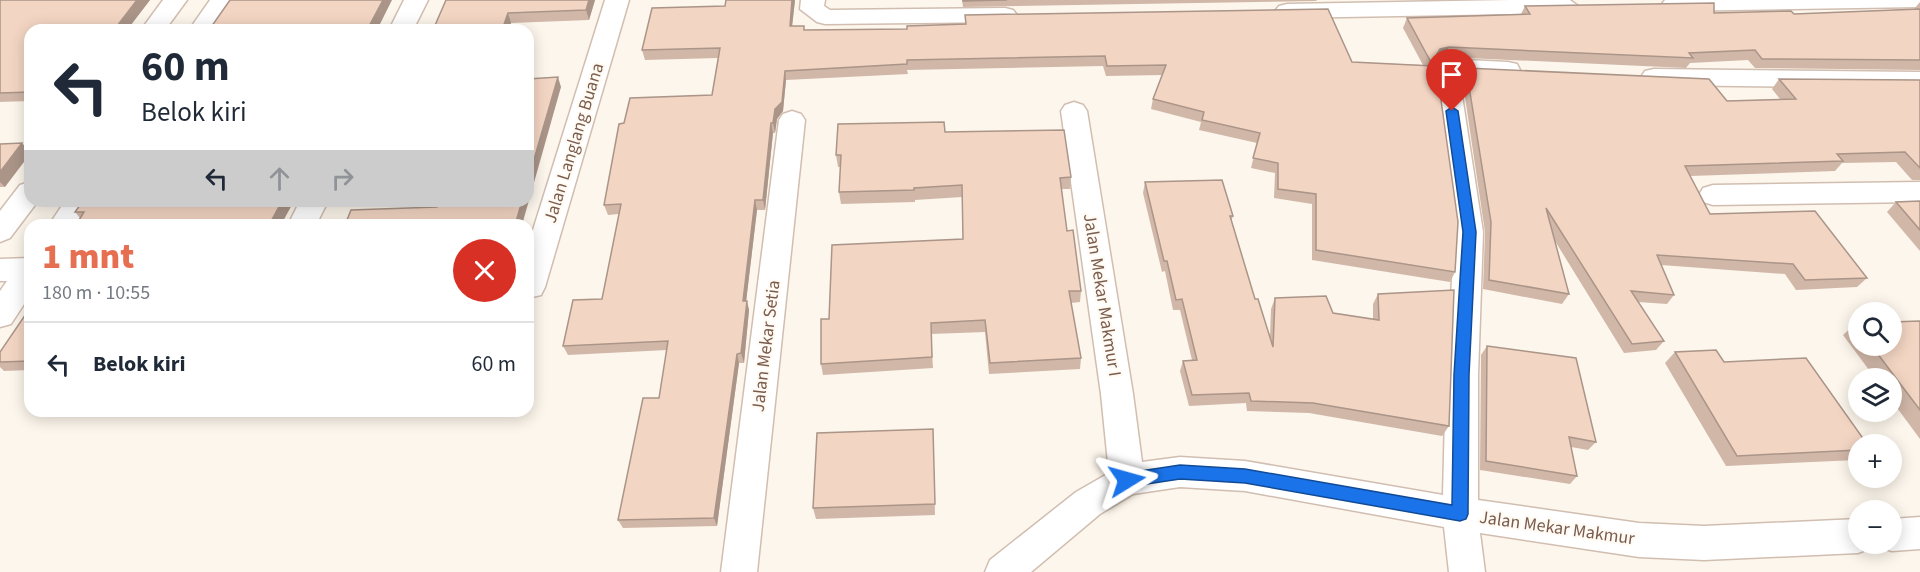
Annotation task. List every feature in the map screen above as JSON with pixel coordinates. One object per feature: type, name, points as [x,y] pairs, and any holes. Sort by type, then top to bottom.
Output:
[{"type":"street","points":[[157,24],[175,0]]},
{"type":"street","points":[[205,24],[222,0]]},
{"type":"street","points":[[404,24],[416,0]]},
{"type":"street","name":"Jalan Langlang Buana","points":[[534,274],[617,0]]},
{"type":"street","points":[[813,0],[812,9],[825,17],[1025,15]]},
{"type":"street","points":[[1658,4],[1920,0]]},
{"type":"street","points":[[1264,11],[1586,6]]},
{"type":"street","points":[[1467,572],[1460,514],[1462,375],[1469,232],[1445,67],[1527,71]]},
{"type":"street","points":[[1632,76],[1848,81],[1920,80]]},
{"type":"street","name":"Jalan Mekar Makmur I","points":[[1074,111],[1117,394],[1127,480]]},
{"type":"street","name":"Jalan Mekar Setia","points":[[740,572],[792,120]]},
{"type":"street","points":[[1713,195],[1920,192]]},
{"type":"street","points":[[0,231],[24,200]]},
{"type":"street","points":[[0,270],[24,270]]},
{"type":"street","points":[[0,315],[24,279]]},
{"type":"street","name":"Jalan Mekar Makmur","points":[[1003,572],[1088,503],[1127,480],[1180,472],[1245,476],[1460,514],[1639,540],[1704,543],[1848,536]]},
{"type":"street","points":[[1902,534],[1920,533]]},
{"type":"building","points":[[0,0],[137,0],[119,24],[24,24],[24,92],[0,93]]},
{"type":"building","points":[[230,0],[383,0],[370,24],[213,24]]},
{"type":"building","points":[[446,0],[589,0],[586,10],[508,13],[504,24],[436,24]]},
{"type":"building","points":[[726,0],[792,0],[790,26],[804,26],[804,30],[907,29],[907,26],[966,24],[965,15],[1328,9],[1352,62],[1433,66],[1407,18],[1530,14],[1525,6],[1714,3],[1714,13],[1791,11],[1794,14],[1920,9],[1920,60],[1762,59],[1755,50],[1689,53],[1693,58],[1449,47],[1440,49],[1435,57],[1458,222],[1455,272],[1316,250],[1316,194],[1278,189],[1278,163],[1253,158],[1260,133],[1202,120],[1204,112],[1153,99],[1166,65],[1107,66],[1105,56],[907,60],[907,64],[785,71],[782,102],[775,109],[773,123],[771,123],[763,200],[755,200],[743,301],[747,301],[741,353],[737,354],[714,518],[618,520],[643,398],[659,398],[668,341],[563,346],[573,300],[602,299],[621,204],[604,205],[619,124],[624,123],[630,98],[712,95],[720,48],[642,50],[652,8],[725,6]]},
{"type":"building","points":[[1466,68],[1709,79],[1727,101],[1796,99],[1779,79],[1920,80],[1920,168],[1905,152],[1837,154],[1843,161],[1685,166],[1710,214],[1815,211],[1867,278],[1805,280],[1793,264],[1657,255],[1674,295],[1631,291],[1664,341],[1632,344],[1546,208],[1569,294],[1489,280],[1491,222]]},
{"type":"building","points":[[558,77],[534,159],[534,79]]},
{"type":"building","points":[[944,122],[945,132],[1064,130],[1071,177],[1060,178],[1067,231],[1073,230],[1081,291],[1069,291],[1081,358],[990,363],[985,320],[931,323],[932,357],[821,364],[821,319],[829,319],[832,245],[963,239],[962,185],[914,188],[914,190],[839,192],[841,155],[836,155],[838,124]]},
{"type":"building","points":[[22,143],[0,172],[0,144]]},
{"type":"building","points":[[1222,180],[1233,216],[1230,216],[1255,299],[1258,299],[1273,347],[1275,298],[1326,296],[1333,313],[1379,320],[1378,294],[1454,290],[1449,426],[1313,403],[1251,401],[1249,393],[1192,395],[1183,361],[1197,360],[1182,299],[1176,300],[1167,261],[1164,261],[1145,182]]},
{"type":"building","points":[[1920,201],[1920,230],[1896,202]]},
{"type":"building","points":[[79,207],[279,207],[272,219],[80,219],[84,212],[75,212]]},
{"type":"building","points":[[520,207],[517,219],[347,219],[351,210]]},
{"type":"building","points":[[24,317],[24,361],[0,362],[0,352]]},
{"type":"building","points":[[1920,321],[1920,410],[1902,386],[1902,368],[1888,368],[1879,356],[1902,356],[1902,322]]},
{"type":"building","points":[[1487,346],[1576,358],[1596,442],[1569,437],[1577,476],[1486,461]]},
{"type":"building","points":[[1716,350],[1724,362],[1806,358],[1848,417],[1848,422],[1851,422],[1860,434],[1848,434],[1848,450],[1737,456],[1675,352]]},
{"type":"building","points":[[933,429],[935,504],[813,508],[817,433]]},
{"type":"route","points":[[1127,480],[1180,472],[1245,476],[1460,514],[1462,375],[1469,232],[1452,111]]}]
